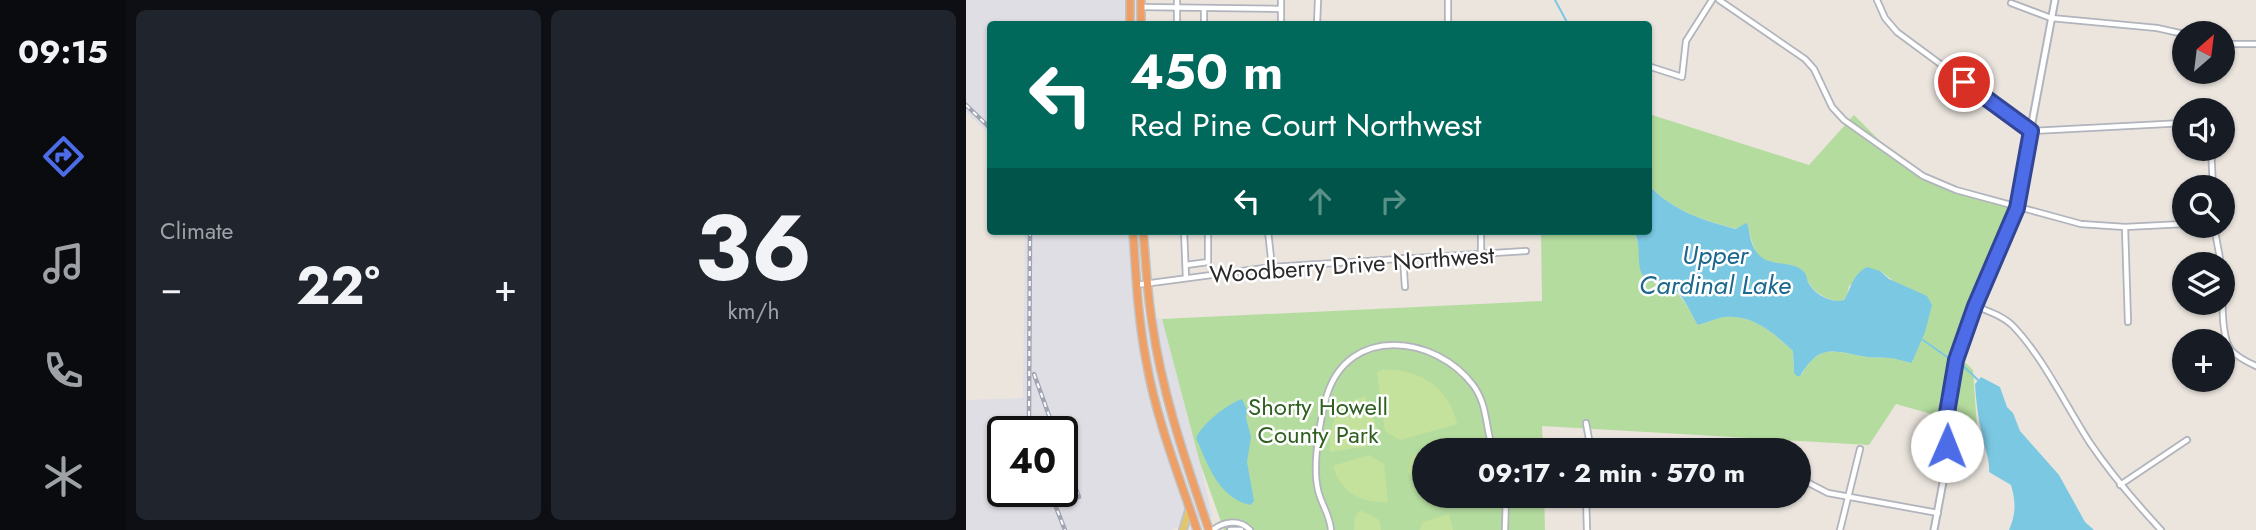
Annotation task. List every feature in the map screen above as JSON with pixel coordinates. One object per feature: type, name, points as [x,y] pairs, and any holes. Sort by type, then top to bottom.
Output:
[{"type":"highway","points":[[1130,0],[1130,21]]},
{"type":"highway","points":[[1133,235],[1136,285],[1147,368],[1161,423],[1197,530]]},
{"type":"highway","points":[[1143,235],[1154,334],[1172,419],[1211,530]]},
{"type":"main road","points":[[1183,530],[1190,509]]},
{"type":"street","points":[[1177,0],[1177,21]]},
{"type":"street","points":[[1281,0],[1281,21]]},
{"type":"street","points":[[1317,21],[1318,0]]},
{"type":"street","points":[[1448,0],[1448,21]]},
{"type":"street","points":[[1652,67],[1682,77],[1686,41],[1713,0]]},
{"type":"street","points":[[1719,0],[1805,59],[1814,69],[1832,107],[1844,120],[1923,176],[1956,190],[2081,224],[2125,227],[2172,225]]},
{"type":"street","points":[[1877,0],[1885,18],[1897,32],[2031,131],[2172,124]]},
{"type":"street","points":[[1934,530],[1947,461],[1950,393],[1956,360],[1975,306],[2017,208],[2054,0]]},
{"type":"street","points":[[2011,3],[2051,18],[2172,31]]},
{"type":"street","points":[[1141,4],[1177,8],[1281,9]]},
{"type":"street","points":[[1204,8],[1204,21]]},
{"type":"street","points":[[2235,44],[2256,44]]},
{"type":"street","points":[[2125,227],[2128,322]]},
{"type":"street","points":[[1184,235],[1186,278]]},
{"type":"street","points":[[1186,265],[1208,262],[1208,235]]},
{"type":"street","points":[[1268,235],[1272,267]]},
{"type":"street","points":[[1481,235],[1481,256]]},
{"type":"street","name":"Woodberry Drive Northwest","points":[[1136,285],[1272,267],[1403,258],[1481,256],[1526,251]]},
{"type":"street","points":[[1403,258],[1405,287]]},
{"type":"street","points":[[1975,306],[2002,318],[2012,326],[2033,352],[2120,485],[2161,530]]},
{"type":"street","points":[[2224,315],[2225,333],[2230,349],[2256,366]]},
{"type":"street","points":[[1331,530],[1318,491],[1316,461],[1325,402],[1341,368],[1355,356],[1393,344],[1418,347],[1440,355],[1459,369],[1481,397],[1490,438]]},
{"type":"street","points":[[1586,423],[1589,438]]},
{"type":"street","points":[[2120,485],[2187,440]]},
{"type":"street","points":[[1840,530],[1860,449]]},
{"type":"street","points":[[1811,484],[1828,493],[1938,513]]},
{"type":"street","points":[[1506,508],[1506,530]]},
{"type":"street","points":[[1586,508],[1587,530]]},
{"type":"street","points":[[1211,530],[1221,524],[1237,522],[1250,530]]},
{"type":"street","points":[[1230,530],[1241,530]]},
{"type":"shaded area","points":[[966,0],[1139,0],[1138,21],[987,21],[987,132],[966,112]]},
{"type":"shaded area","points":[[1025,235],[1140,235],[1139,293],[1143,321],[1162,318],[1212,516],[1171,530],[966,530],[966,400],[1023,398]]},
{"type":"green space","name":"Shorty Howell County Park","points":[[1652,115],[1809,165],[1854,115],[1892,153],[1941,183],[2012,209],[1993,252],[1956,354],[1973,370],[1977,427],[1896,404],[1869,445],[1811,442],[1811,438],[1749,438],[1542,426],[1542,438],[1412,438],[1412,508],[1544,508],[1545,530],[1224,530],[1200,463],[1162,319],[1542,301],[1541,235],[1634,235],[1647,280],[1666,285],[1679,295],[1698,325],[1725,317],[1754,322],[1793,351],[1794,373],[1801,375],[1807,365],[1820,354],[1833,351],[1895,358],[1910,363],[1913,360],[1896,283],[1880,271],[1849,286],[1842,302],[1833,300],[1815,290],[1797,267],[1773,264],[1762,259],[1755,249],[1748,225],[1737,229],[1712,222],[1667,201],[1652,188]]},
{"type":"green space","points":[[1377,372],[1408,372],[1430,382],[1447,400],[1457,424],[1400,440],[1385,431]]},
{"type":"green space","points":[[1365,396],[1378,431],[1368,446],[1330,452],[1330,433],[1336,416],[1348,404]]},
{"type":"green space","points":[[1369,455],[1384,464],[1388,502],[1369,501],[1353,494],[1341,483],[1333,466]]},
{"type":"green space","points":[[1412,456],[1412,477],[1408,472]]},
{"type":"green space","points":[[1360,510],[1379,520],[1381,530],[1354,530],[1355,518]]},
{"type":"green space","points":[[1449,514],[1453,530],[1420,530],[1423,522]]},
{"type":"water","name":"Upper Cardinal Lake","points":[[1652,188],[1678,208],[1700,218],[1736,229],[1746,223],[1759,255],[1770,261],[1799,268],[1805,273],[1814,290],[1828,299],[1844,300],[1855,278],[1867,267],[1880,271],[1889,279],[1927,296],[1932,305],[1925,332],[1911,363],[1891,358],[1826,352],[1819,354],[1800,376],[1797,376],[1794,373],[1793,351],[1754,322],[1725,317],[1698,325],[1683,298],[1674,289],[1644,277],[1636,236],[1652,235]]},
{"type":"water","points":[[1981,377],[2000,387],[2020,431],[2059,475],[2085,522],[2094,530],[2009,530],[2014,513],[2014,497],[2011,485],[1989,472],[1976,397],[1975,384]]},
{"type":"water","points":[[1242,399],[1247,410],[1246,418],[1251,437],[1247,462],[1254,501],[1250,505],[1230,495],[1215,479],[1196,438],[1216,415]]},
{"type":"waterway","points":[[1555,0],[1566,21]]},
{"type":"waterway","points":[[1923,340],[1950,359]]},
{"type":"waterway","points":[[1961,364],[1978,380]]},
{"type":"railway","points":[[966,105],[987,125]]},
{"type":"railway","points":[[1029,416],[1030,235]]},
{"type":"railway","points":[[1034,374],[1049,416]]},
{"type":"railway","points":[[1056,507],[1065,530]]},
{"type":"route","points":[[1947,446],[1947,413],[1956,360],[1975,306],[2017,208],[2031,131],[1964,82]]}]
